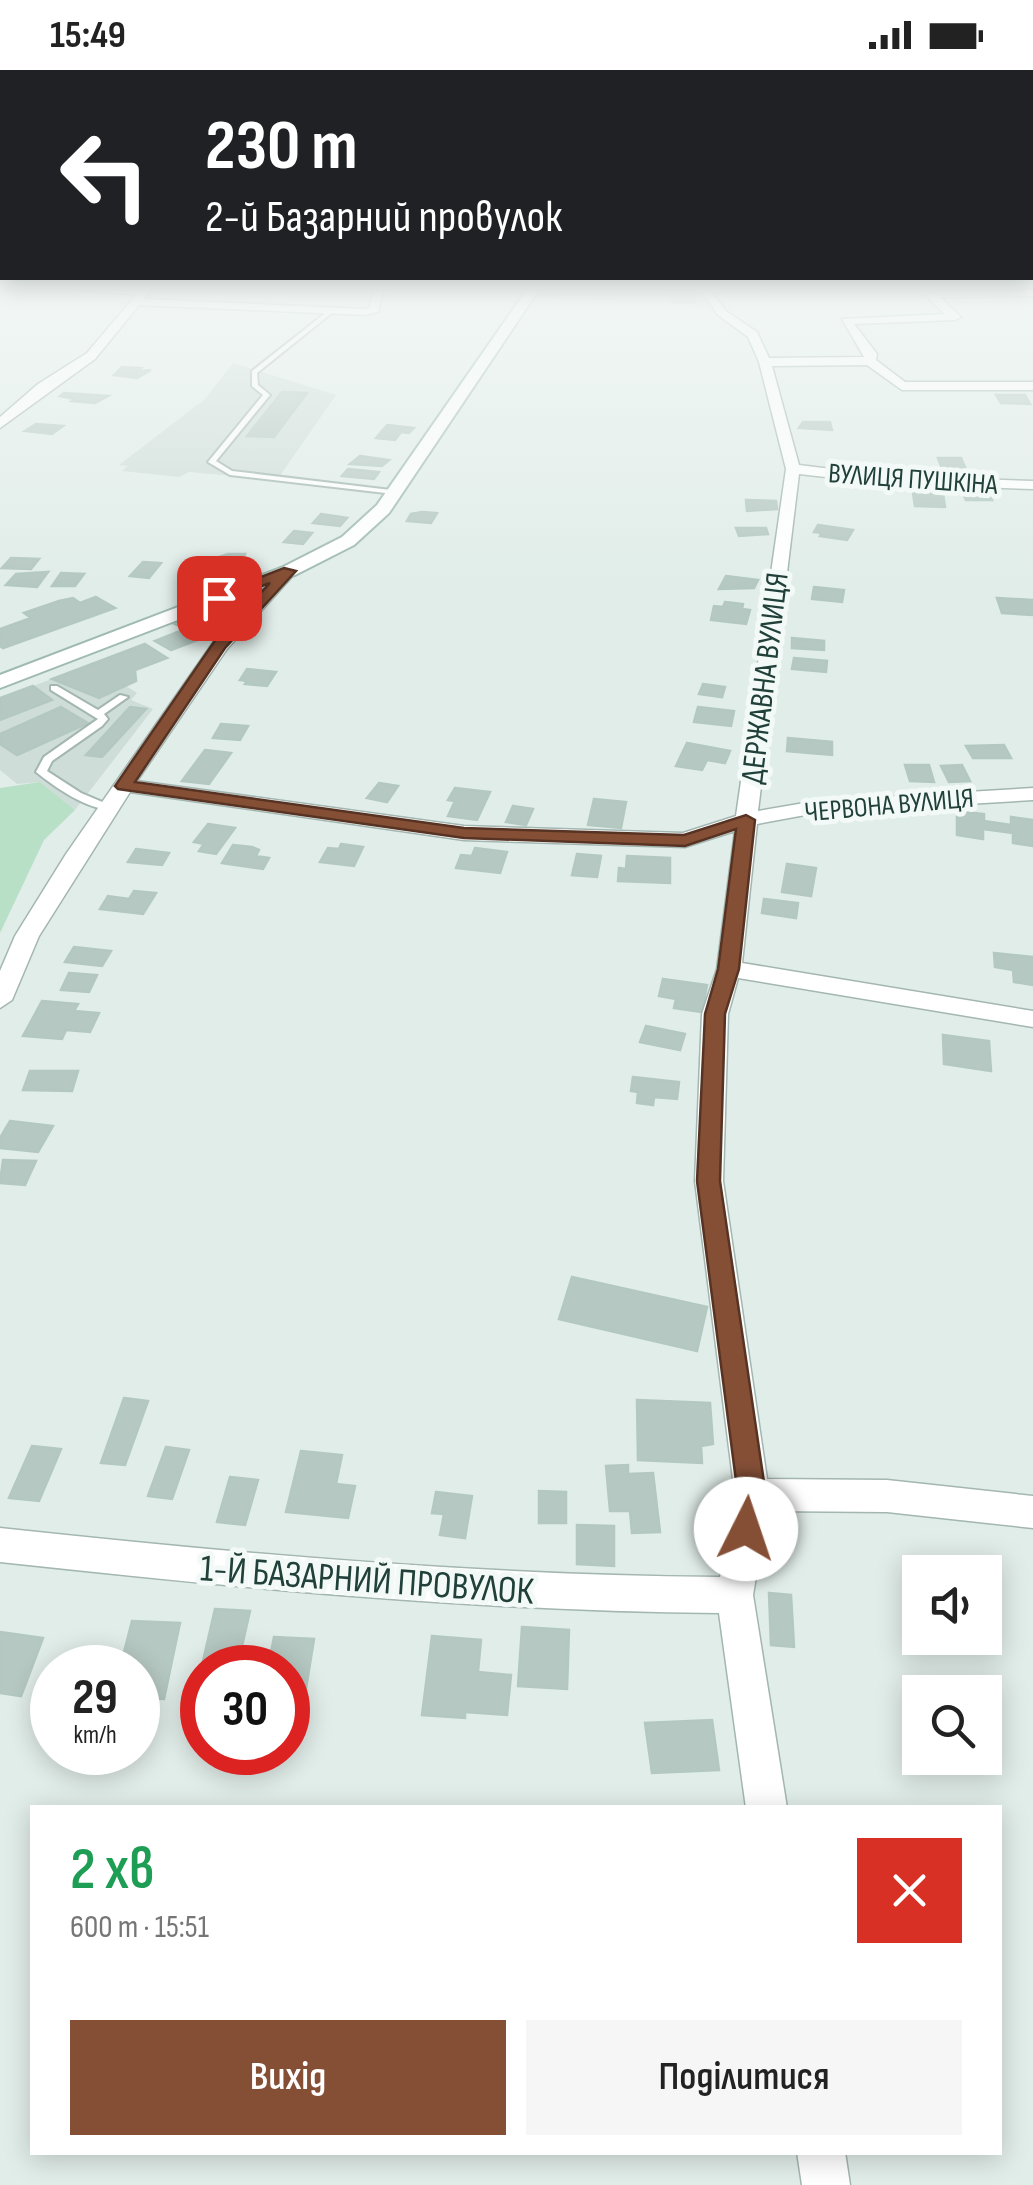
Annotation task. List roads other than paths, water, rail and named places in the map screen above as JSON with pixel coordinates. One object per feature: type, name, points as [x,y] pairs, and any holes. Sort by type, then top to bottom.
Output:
[{"type":"main road","points":[[0,682],[289,571],[348,540],[383,510],[465,387]]},
{"type":"street","points":[[0,424],[45,387]]},
{"type":"street","name":"ДЕРЖАВНА ВУЛИЦЯ","points":[[768,1805],[734,1595],[752,1496],[708,1181],[715,1014],[728,969],[793,469],[771,387]]},
{"type":"street","name":"ВУЛИЦЯ ПУШКІНА","points":[[793,469],[888,480],[1033,485]]},
{"type":"street","points":[[0,1000],[27,936],[108,808],[220,645],[289,571]]},
{"type":"street","name":"ЧЕРВОНА ВУЛИЦЯ","points":[[124,786],[482,834],[685,840],[746,820],[816,807],[1033,794]]},
{"type":"street","points":[[728,969],[1033,1018]]},
{"type":"street","points":[[752,1496],[887,1496],[1033,1512]]},
{"type":"street","name":"1-Й БАЗАРНИЙ ПРОВУЛОК","points":[[0,1545],[458,1588],[611,1596],[734,1595]]},
{"type":"street","points":[[821,2155],[826,2185]]},
{"type":"lane","points":[[256,387],[267,395],[212,462],[230,474],[392,492]]},
{"type":"lane","points":[[54,688],[103,719],[48,759],[41,772],[77,795],[108,808]]},
{"type":"lane","points":[[98,714],[123,697]]}]
